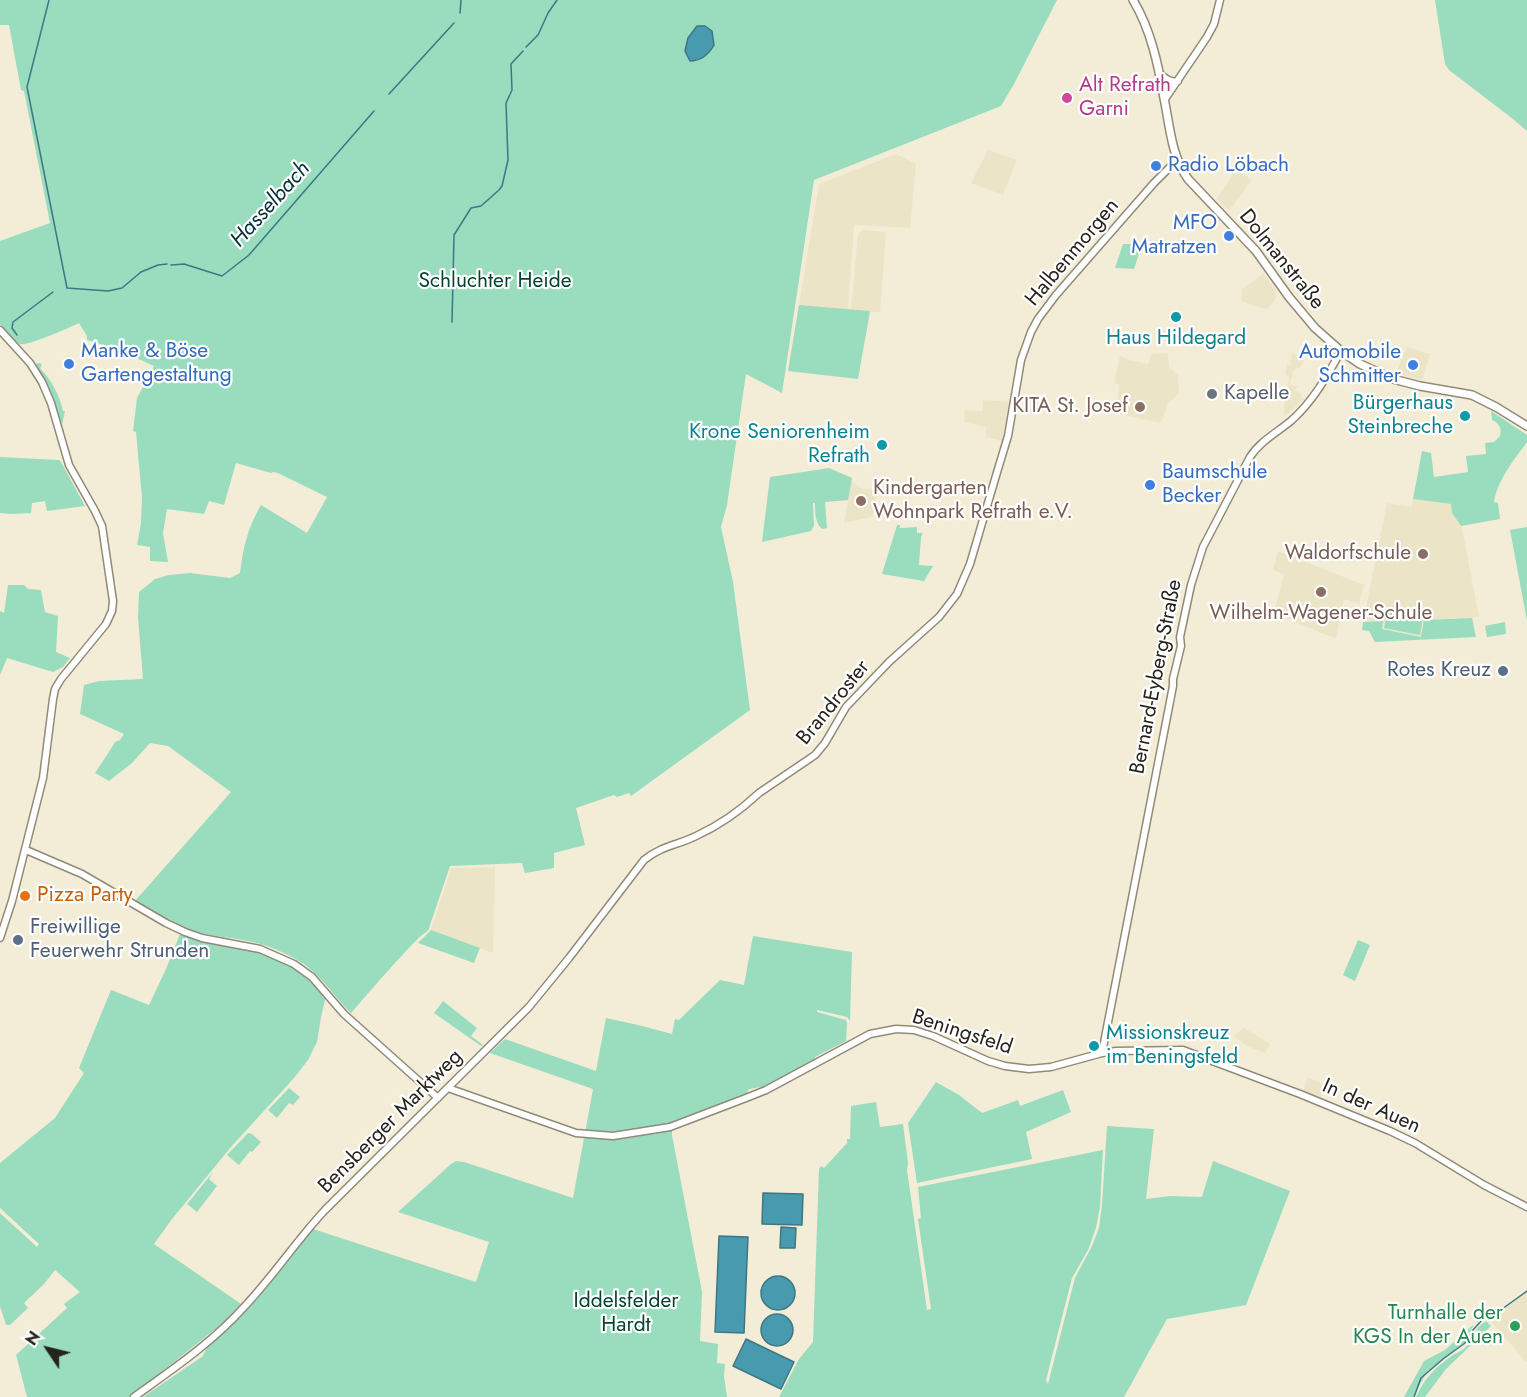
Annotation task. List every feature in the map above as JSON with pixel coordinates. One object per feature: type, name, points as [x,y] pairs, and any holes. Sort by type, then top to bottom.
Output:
[{"type":"main road","name":"Dolmanstraße","points":[[1133,0],[1147,26],[1177,160],[1188,179],[1256,250],[1315,328],[1341,351],[1367,367],[1394,379],[1420,386],[1472,395],[1527,426]]},
{"type":"street","points":[[1165,99],[1211,30],[1221,0]]},
{"type":"street","points":[[1159,74],[1168,81],[1178,81]]},
{"type":"street","name":"Halbenmorgen","points":[[994,484],[1008,436],[1021,360],[1031,332],[1056,295],[1177,160]]},
{"type":"street","points":[[0,330],[30,363],[42,381],[51,403],[69,465],[102,526],[112,601],[112,611],[106,624],[55,689],[43,778],[26,850],[0,938]]},
{"type":"street","name":"Bernard-Eyberg-Straße","points":[[1102,1053],[1181,646],[1180,637],[1197,562],[1254,450],[1313,399],[1341,351]]},
{"type":"street","name":"Brandroster","points":[[653,852],[694,838],[710,829],[821,750],[846,707],[889,662],[950,606],[974,553],[994,484]]},
{"type":"street","points":[[26,850],[82,874],[185,932],[202,938],[260,949],[294,964],[312,977],[345,1014],[438,1098]]},
{"type":"street","name":"Bensberger Marktweg","points":[[134,1397],[204,1346],[245,1307],[309,1227],[549,985],[653,852]]},
{"type":"street","name":"Beningsfeld","points":[[448,1088],[576,1133],[613,1136],[670,1126],[766,1089],[870,1034],[896,1029],[914,1030],[933,1036],[988,1061],[1029,1069],[1052,1067],[1102,1053],[1133,1050],[1183,1050],[1195,1054]]},
{"type":"street","name":"In der Auen","points":[[1195,1054],[1390,1131],[1527,1207]]},
{"type":"shaded area","points":[[988,150],[1017,160],[1003,195],[971,183]]},
{"type":"shaded area","points":[[896,154],[916,164],[910,228],[854,225],[848,309],[851,309],[858,234],[863,230],[886,232],[880,312],[870,312],[858,379],[788,371],[819,184]]},
{"type":"shaded area","points":[[1236,169],[1252,180],[1229,211],[1217,199]]},
{"type":"shaded area","points":[[1263,274],[1275,289],[1276,298],[1268,309],[1241,301],[1242,289]]},
{"type":"shaded area","points":[[1407,347],[1430,354],[1422,380],[1396,373]]},
{"type":"shaded area","points":[[1168,353],[1169,367],[1178,375],[1179,393],[1168,403],[1161,423],[1115,413],[1120,385],[1114,383],[1120,356],[1148,364],[1151,354]]},
{"type":"shaded area","points":[[1292,353],[1304,360],[1299,369],[1296,368],[1292,374],[1290,385],[1297,387],[1295,390],[1302,394],[1304,399],[1284,417],[1285,391],[1289,377],[1285,374],[1287,364],[1290,366]]},
{"type":"shaded area","points":[[983,400],[1009,402],[1002,441],[986,437],[986,427],[964,422],[965,410],[983,411]]},
{"type":"shaded area","points":[[852,478],[851,481],[863,489],[879,488],[872,517],[844,523],[848,501],[833,501]]},
{"type":"shaded area","name":"Waldorfschule","points":[[1413,499],[1451,504],[1452,513],[1462,528],[1479,617],[1424,620],[1421,637],[1382,629],[1383,621],[1363,622],[1387,503],[1412,507]]},
{"type":"shaded area","name":"Wilhelm-Wagener-Schule","points":[[1278,551],[1364,585],[1359,604],[1344,599],[1336,638],[1274,612],[1284,574],[1273,570]]},
{"type":"shaded area","points":[[495,867],[493,953],[431,930],[451,868]]},
{"type":"shaded area","points":[[1244,1028],[1270,1044],[1265,1053],[1249,1047],[1233,1036]]},
{"type":"shaded area","points":[[1308,1078],[1324,1084],[1321,1098],[1303,1091]]},
{"type":"shaded area","points":[[1527,1292],[1527,1361],[1526,1362],[1489,1319]]},
{"type":"green space","name":"Schluchter Heide","points":[[0,0],[1057,0],[1001,106],[814,180],[782,393],[746,374],[727,505],[721,527],[733,582],[750,710],[631,796],[629,793],[617,797],[614,795],[576,808],[585,845],[554,853],[554,868],[525,873],[522,863],[450,866],[428,931],[407,950],[351,1013],[314,972],[290,956],[261,944],[185,928],[135,901],[231,792],[168,746],[150,743],[132,763],[109,781],[95,773],[115,742],[120,740],[124,734],[80,714],[84,685],[99,681],[143,679],[138,618],[139,592],[155,579],[190,573],[230,578],[240,573],[247,538],[261,505],[307,533],[327,497],[278,473],[236,463],[224,505],[209,501],[204,514],[167,509],[163,533],[168,562],[150,561],[150,547],[137,545],[142,498],[136,432],[133,431],[137,398],[154,366],[117,349],[87,340],[79,323],[24,344],[15,341],[0,324],[0,241],[50,223],[9,25],[0,25]]},
{"type":"green space","points":[[1435,0],[1527,0],[1527,131],[1449,70],[1445,64]]},
{"type":"green space","points":[[1123,244],[1134,244],[1141,247],[1134,269],[1115,268]]},
{"type":"green space","points":[[799,305],[870,311],[858,379],[788,371]]},
{"type":"green space","points":[[38,363],[42,365],[40,368],[54,388],[63,411],[65,411],[62,425],[51,392],[36,365]]},
{"type":"green space","points":[[1491,411],[1527,435],[1527,442],[1499,485],[1494,502],[1498,503],[1500,519],[1461,526],[1452,513],[1451,504],[1413,499],[1422,451],[1431,453],[1434,477],[1468,472],[1466,456],[1486,454],[1485,443],[1494,442],[1500,436],[1500,428],[1492,420]]},
{"type":"green space","points":[[0,457],[59,460],[85,506],[47,511],[45,501],[32,503],[31,513],[0,513]]},
{"type":"green space","points":[[829,468],[852,478],[848,500],[825,502],[827,528],[822,529],[818,524],[815,503],[813,503],[814,526],[811,531],[762,542],[770,477]]},
{"type":"green space","points":[[897,525],[900,525],[900,528],[917,527],[917,533],[923,533],[919,565],[933,566],[924,581],[882,574]]},
{"type":"green space","points":[[1527,527],[1527,621],[1510,530]]},
{"type":"green space","points":[[8,585],[24,585],[28,589],[41,590],[45,612],[58,616],[56,652],[70,658],[63,667],[53,672],[7,658],[0,675],[0,611],[4,613]]},
{"type":"green space","points":[[1388,611],[1423,617],[1420,635],[1384,628]]},
{"type":"green space","points":[[1472,618],[1476,637],[1375,642],[1369,631],[1362,630],[1363,622],[1383,621],[1382,629],[1421,637],[1424,620]]},
{"type":"green space","points":[[1505,622],[1506,634],[1487,637],[1485,626]]},
{"type":"green space","points":[[431,930],[480,948],[474,963],[418,943]]},
{"type":"green space","points":[[180,934],[205,942],[265,953],[298,969],[326,996],[317,1042],[308,1060],[231,1147],[154,1244],[244,1306],[130,1397],[27,1397],[16,1355],[67,1308],[64,1304],[80,1292],[55,1270],[24,1303],[28,1308],[10,1325],[6,1325],[0,1306],[0,1213],[37,1247],[39,1244],[0,1208],[0,1163],[55,1118],[84,1073],[79,1068],[111,990],[149,1005]]},
{"type":"green space","points":[[753,936],[852,952],[850,1021],[847,1017],[817,1010],[817,1012],[846,1020],[846,1041],[815,1057],[797,1071],[767,1086],[749,1089],[746,1095],[691,1117],[661,1126],[629,1131],[585,1133],[593,1089],[490,1053],[505,1039],[596,1071],[606,1018],[672,1034],[675,1019],[679,1020],[720,980],[744,985]]},
{"type":"green space","points":[[1358,940],[1370,945],[1355,981],[1343,975]]},
{"type":"green space","points":[[443,1001],[477,1028],[471,1036],[483,1045],[481,1046],[434,1013]]},
{"type":"green space","points":[[936,1082],[959,1095],[982,1113],[1018,1100],[1020,1106],[1063,1090],[1071,1112],[1026,1132],[1032,1159],[917,1183],[908,1123]]},
{"type":"green space","points":[[289,1088],[300,1097],[293,1105],[289,1103],[277,1118],[268,1110]]},
{"type":"green space","points":[[876,1102],[880,1127],[903,1124],[907,1170],[927,1310],[931,1309],[918,1219],[921,1218],[918,1187],[1103,1150],[1100,1206],[1096,1228],[1088,1250],[1072,1278],[1046,1380],[1048,1384],[1075,1278],[1099,1228],[1107,1126],[1154,1129],[1146,1199],[1170,1196],[1202,1197],[1213,1161],[1290,1191],[1246,1305],[1167,1319],[1124,1397],[779,1397],[799,1359],[813,1342],[819,1169],[821,1166],[824,1168],[847,1143],[847,1139],[850,1139],[851,1106]]},
{"type":"green space","name":"Iddelsfelder Hardt","points":[[672,1127],[702,1292],[700,1341],[718,1344],[717,1363],[725,1364],[727,1397],[143,1397],[203,1356],[216,1336],[264,1288],[313,1229],[476,1282],[489,1242],[398,1212],[451,1164],[456,1161],[464,1162],[573,1198],[584,1138],[605,1138]]},
{"type":"green space","points":[[248,1133],[261,1142],[239,1165],[227,1155]]},
{"type":"green space","points":[[213,1172],[209,1179],[217,1186],[197,1212],[187,1204]]},
{"type":"green space","points":[[1486,1321],[1491,1326],[1446,1369],[1425,1397],[1416,1397],[1430,1374],[1466,1347],[1478,1327]]},
{"type":"green space","points":[[1474,1324],[1465,1342],[1427,1372],[1413,1397],[1404,1397],[1424,1361],[1445,1350]]},
{"type":"water","points":[[697,26],[705,26],[712,31],[714,45],[698,60],[690,61],[685,51],[688,38]]},
{"type":"water","points":[[763,1193],[803,1194],[802,1225],[762,1224]]},
{"type":"water","points":[[781,1227],[796,1228],[795,1248],[780,1248]]},
{"type":"water","points":[[719,1236],[748,1237],[744,1333],[715,1332]]},
{"type":"water","points":[[778,1276],[790,1281],[795,1293],[790,1305],[778,1310],[766,1305],[761,1293],[766,1281]]},
{"type":"water","points":[[777,1314],[789,1318],[793,1330],[789,1342],[777,1346],[765,1342],[761,1330],[765,1318]]},
{"type":"water","points":[[746,1339],[794,1362],[781,1389],[733,1366]]},
{"type":"waterway","points":[[49,0],[27,87],[67,288],[108,291],[122,288],[141,272],[167,264]]},
{"type":"waterway","name":"Hasselbach","points":[[460,13],[461,0]]},
{"type":"waterway","points":[[526,47],[538,35],[557,0]]},
{"type":"waterway","name":"Hasselbach","points":[[389,94],[454,23]]},
{"type":"waterway","points":[[452,322],[454,235],[471,208],[481,206],[502,186],[508,160],[506,103],[512,90],[511,64],[523,51]]},
{"type":"waterway","name":"Hasselbach","points":[[171,265],[184,264],[222,276],[249,255],[374,111]]},
{"type":"waterway","name":"Hasselbach","points":[[17,335],[12,328],[13,322],[53,292]]},
{"type":"waterway","points":[[1414,1397],[1421,1378],[1465,1343],[1482,1320],[1527,1291]]},
{"type":"place","name":"Alt Refrath Garni","points":[[1067,98]]},
{"type":"place","name":"Radio Löbach","points":[[1156,166]]},
{"type":"place","name":"MFO Matratzen","points":[[1229,236]]},
{"type":"place","name":"Haus Hildegard","points":[[1176,317]]},
{"type":"place","name":"Manke & Böse Gartengestaltung","points":[[69,364]]},
{"type":"place","name":"Automobile Schmitter","points":[[1413,365]]},
{"type":"place","name":"Kapelle","points":[[1212,394]]},
{"type":"place","name":"KITA St. Josef","points":[[1140,407]]},
{"type":"place","name":"Bürgerhaus Steinbreche","points":[[1465,416]]},
{"type":"place","name":"Krone Seniorenheim Refrath","points":[[882,445]]},
{"type":"place","name":"Baumschule Becker","points":[[1150,485]]},
{"type":"place","name":"Kindergarten Wohnpark Refrath e.V.","points":[[861,501]]},
{"type":"place","name":"Waldorfschule","points":[[1423,554]]},
{"type":"place","name":"Wilhelm-Wagener-Schule","points":[[1321,592]]},
{"type":"place","name":"Rotes Kreuz","points":[[1503,671]]},
{"type":"place","name":"Pizza Party","points":[[25,896]]},
{"type":"place","name":"Freiwillige Feuerwehr Strunden","points":[[18,940]]},
{"type":"place","name":"Missionskreuz im Beningsfeld","points":[[1094,1046]]},
{"type":"place","name":"Turnhalle der KGS In der Auen","points":[[1515,1326]]}]
